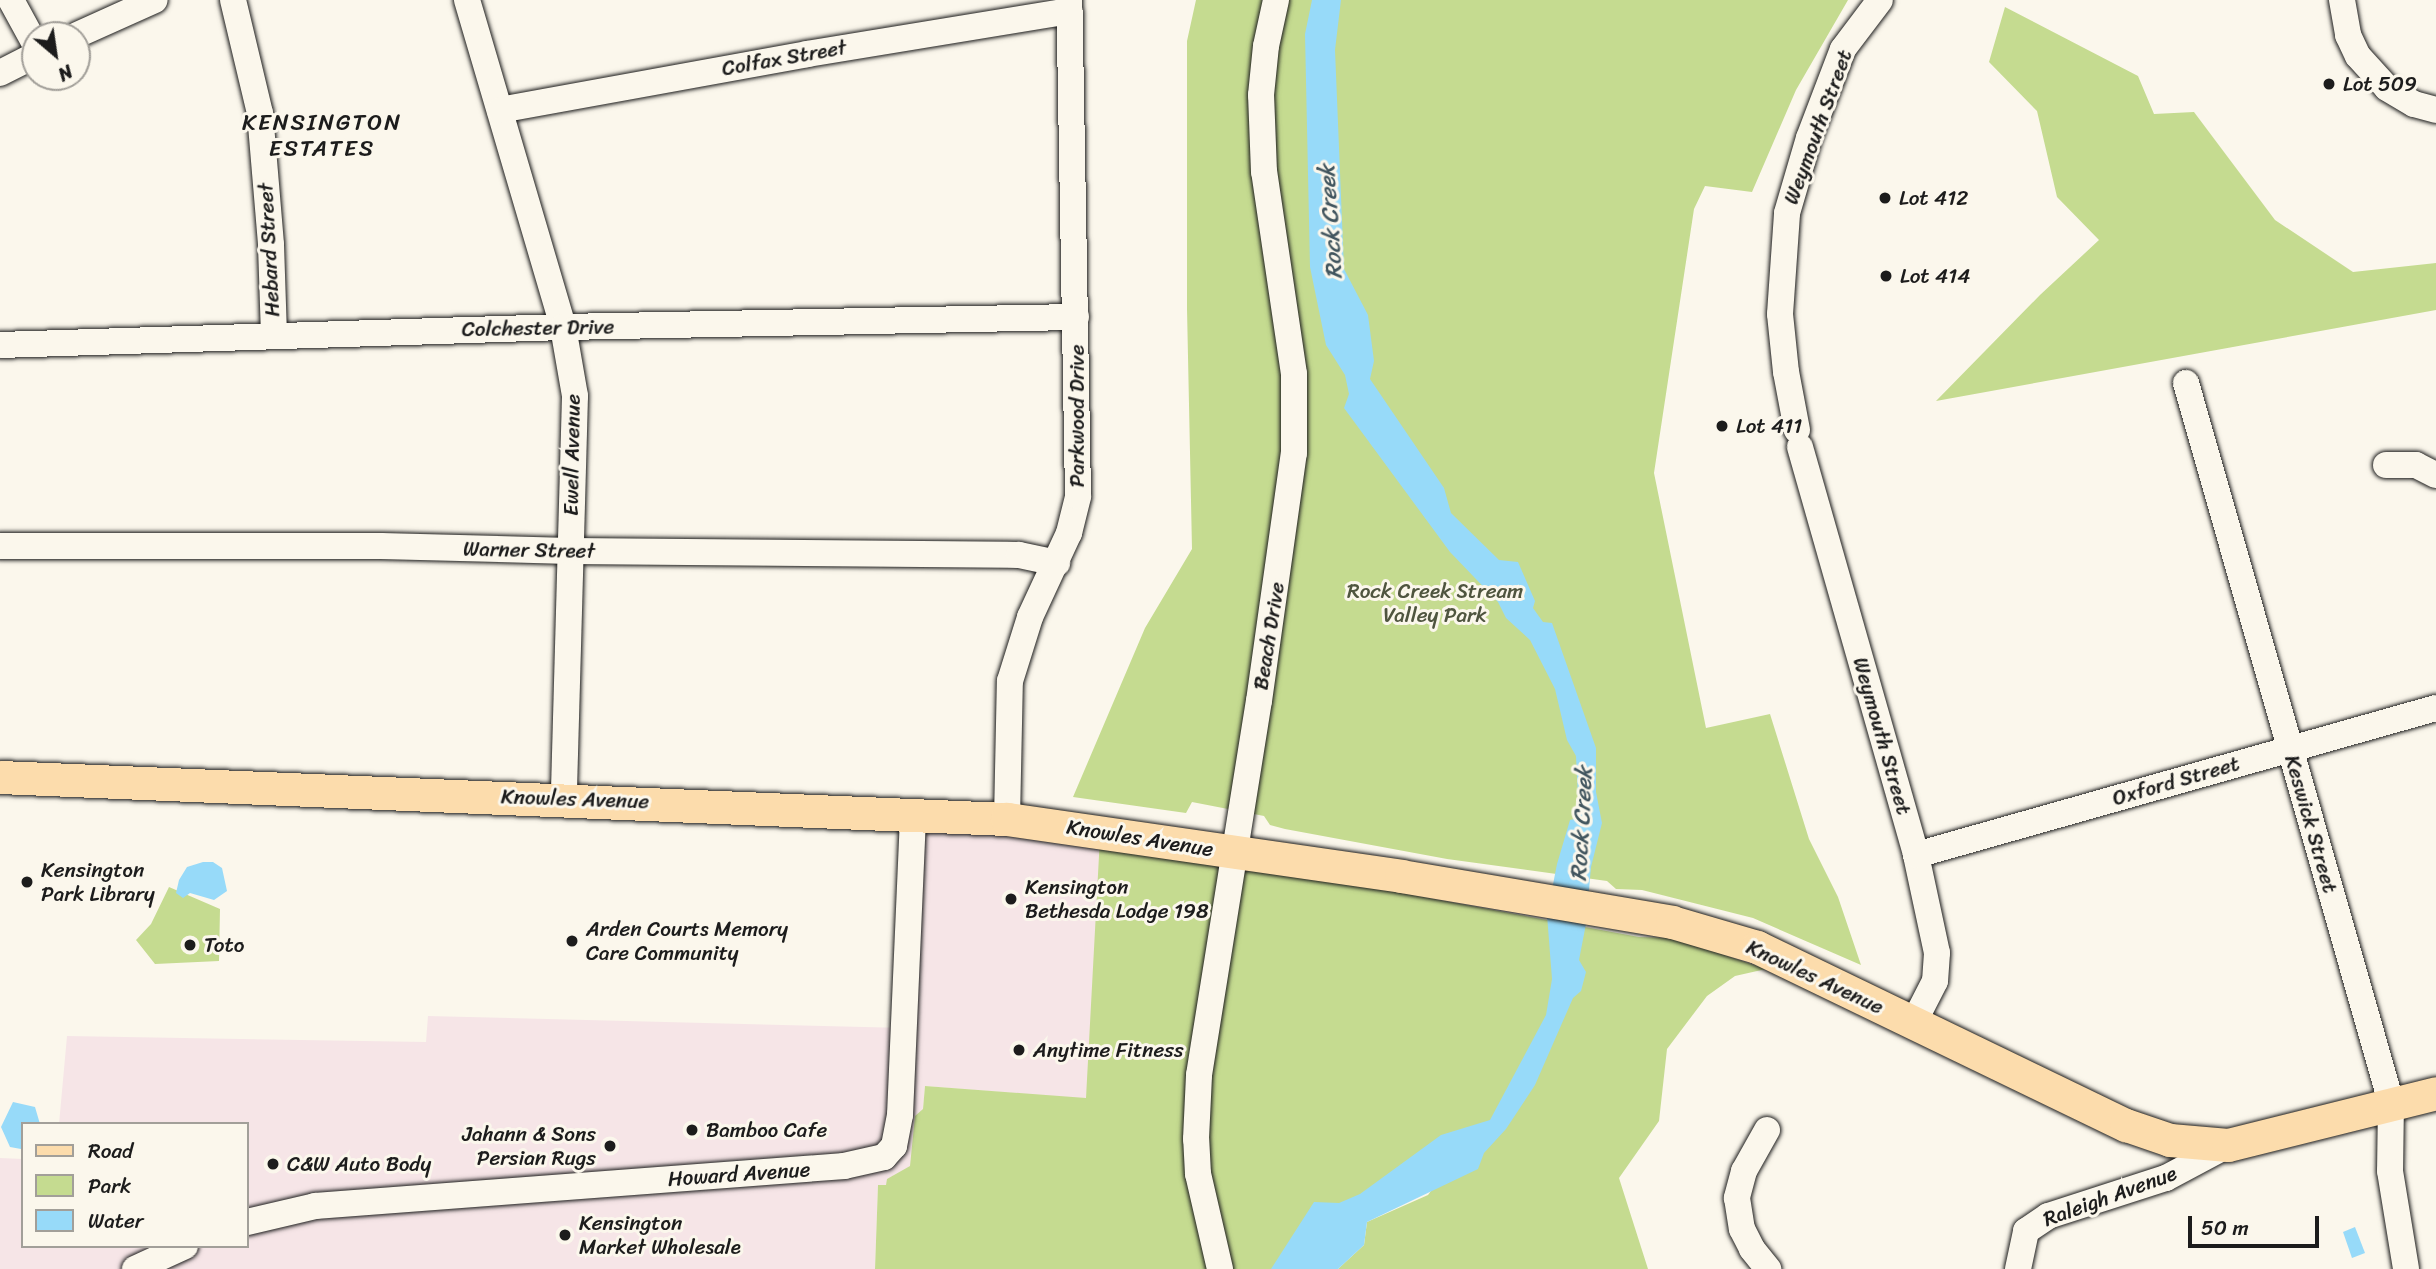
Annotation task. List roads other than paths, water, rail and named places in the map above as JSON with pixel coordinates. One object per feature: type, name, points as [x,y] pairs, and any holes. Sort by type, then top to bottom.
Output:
[{"type":"main road","name":"Knowles Avenue","points":[[0,777],[564,798],[1007,819],[1401,876],[1672,922],[1757,947],[2126,1125],[2170,1140],[2228,1145],[2391,1102],[2436,1093]]},
{"type":"street","points":[[11,0],[22,21]]},
{"type":"street","points":[[91,29],[155,0]]},
{"type":"street","name":"Hebard Street","points":[[233,0],[260,113],[271,245],[274,335]]},
{"type":"street","name":"Ewell Avenue","points":[[467,0],[563,327],[575,396],[564,798]]},
{"type":"street","name":"Beach Drive","points":[[1220,1269],[1204,1206],[1196,1139],[1199,1075],[1207,1008],[1234,853],[1294,453],[1294,374],[1264,172],[1261,95],[1266,46],[1276,0]]},
{"type":"street","name":"Weymouth Street","points":[[1880,0],[1843,49],[1810,138],[1787,213],[1780,314],[1786,372],[1799,439],[1916,855],[1937,953],[1935,981],[1913,1024]]},
{"type":"street","points":[[2342,0],[2348,34],[2358,56],[2387,88],[2414,104],[2436,110]]},
{"type":"street","name":"Colfax Street","points":[[500,110],[1069,6]]},
{"type":"street","name":"Parkwood Drive","points":[[1007,819],[1010,681],[1017,650],[1030,617],[1069,533],[1078,496],[1069,6]]},
{"type":"street","points":[[0,73],[21,62]]},
{"type":"street","name":"Colchester Drive","points":[[0,345],[563,327],[1076,317]]},
{"type":"street","name":"Keswick Street","points":[[2186,383],[2391,1102],[2390,1171],[2406,1269]]},
{"type":"street","points":[[2386,466],[2416,466],[2436,475]]},
{"type":"street","name":"Warner Street","points":[[0,546],[381,546],[570,551],[1019,555],[1057,563]]},
{"type":"street","name":"Oxford Street","points":[[1916,855],[2436,708]]},
{"type":"street","name":"Howard Avenue","points":[[248,1222],[315,1206],[844,1167],[884,1157],[894,1146],[900,1115],[913,813]]},
{"type":"street","points":[[1767,1130],[1744,1171],[1737,1198],[1742,1229],[1752,1249],[1768,1269]]},
{"type":"street","name":"Raleigh Avenue","points":[[2018,1269],[2026,1231],[2048,1216],[2166,1178],[2228,1145]]},
{"type":"street","points":[[135,1269],[181,1248]]},
{"type":"water","name":"Rock Creek","points":[[1312,0],[1341,0],[1335,50],[1344,269],[1368,315],[1374,361],[1370,379],[1444,488],[1451,513],[1499,560],[1518,562],[1535,601],[1533,608],[1543,622],[1552,623],[1596,748],[1596,792],[1602,823],[1591,867],[1586,924],[1579,960],[1586,972],[1581,991],[1573,998],[1535,1085],[1506,1129],[1484,1153],[1478,1169],[1367,1222],[1364,1245],[1338,1269],[1271,1269],[1314,1202],[1339,1203],[1360,1194],[1441,1135],[1490,1120],[1546,1015],[1552,979],[1547,915],[1557,864],[1570,820],[1579,818],[1576,756],[1567,740],[1555,689],[1530,640],[1506,618],[1498,602],[1450,552],[1344,408],[1349,394],[1345,375],[1326,345],[1310,267],[1305,34]]},
{"type":"water","points":[[213,862],[222,868],[227,891],[214,900],[190,893],[183,898],[176,893],[179,880],[187,867]]},
{"type":"water","points":[[13,1102],[35,1107],[39,1122],[21,1122],[21,1149],[10,1147],[1,1127]]},
{"type":"water","points":[[2355,1227],[2365,1253],[2352,1258],[2343,1232]]},
{"type":"place","name":"Lot 509","points":[[2329,84]]},
{"type":"place","name":"Lot 412","points":[[1885,198]]},
{"type":"place","name":"Lot 414","points":[[1886,276]]},
{"type":"place","name":"Lot 411","points":[[1722,426]]},
{"type":"place","name":"Kensington Park Library","points":[[27,882]]},
{"type":"place","name":"Kensington Bethesda Lodge 198","points":[[1011,899]]},
{"type":"place","name":"Arden Courts Memory Care Community","points":[[572,941]]},
{"type":"place","name":"Toto","points":[[190,945]]},
{"type":"place","name":"Anytime Fitness","points":[[1019,1050]]},
{"type":"place","name":"Bamboo Cafe","points":[[692,1130]]},
{"type":"place","name":"Jahann & Sons Persian Rugs","points":[[610,1146]]},
{"type":"place","name":"C&W Auto Body","points":[[273,1164]]},
{"type":"place","name":"Kensington Market Wholesale","points":[[565,1235]]},
{"type":"district","name":"KENSINGTON ESTATES","points":[[322,136]]},
{"type":"park label","name":"Rock Creek Stream Valley Park","points":[[1435,603]]}]
